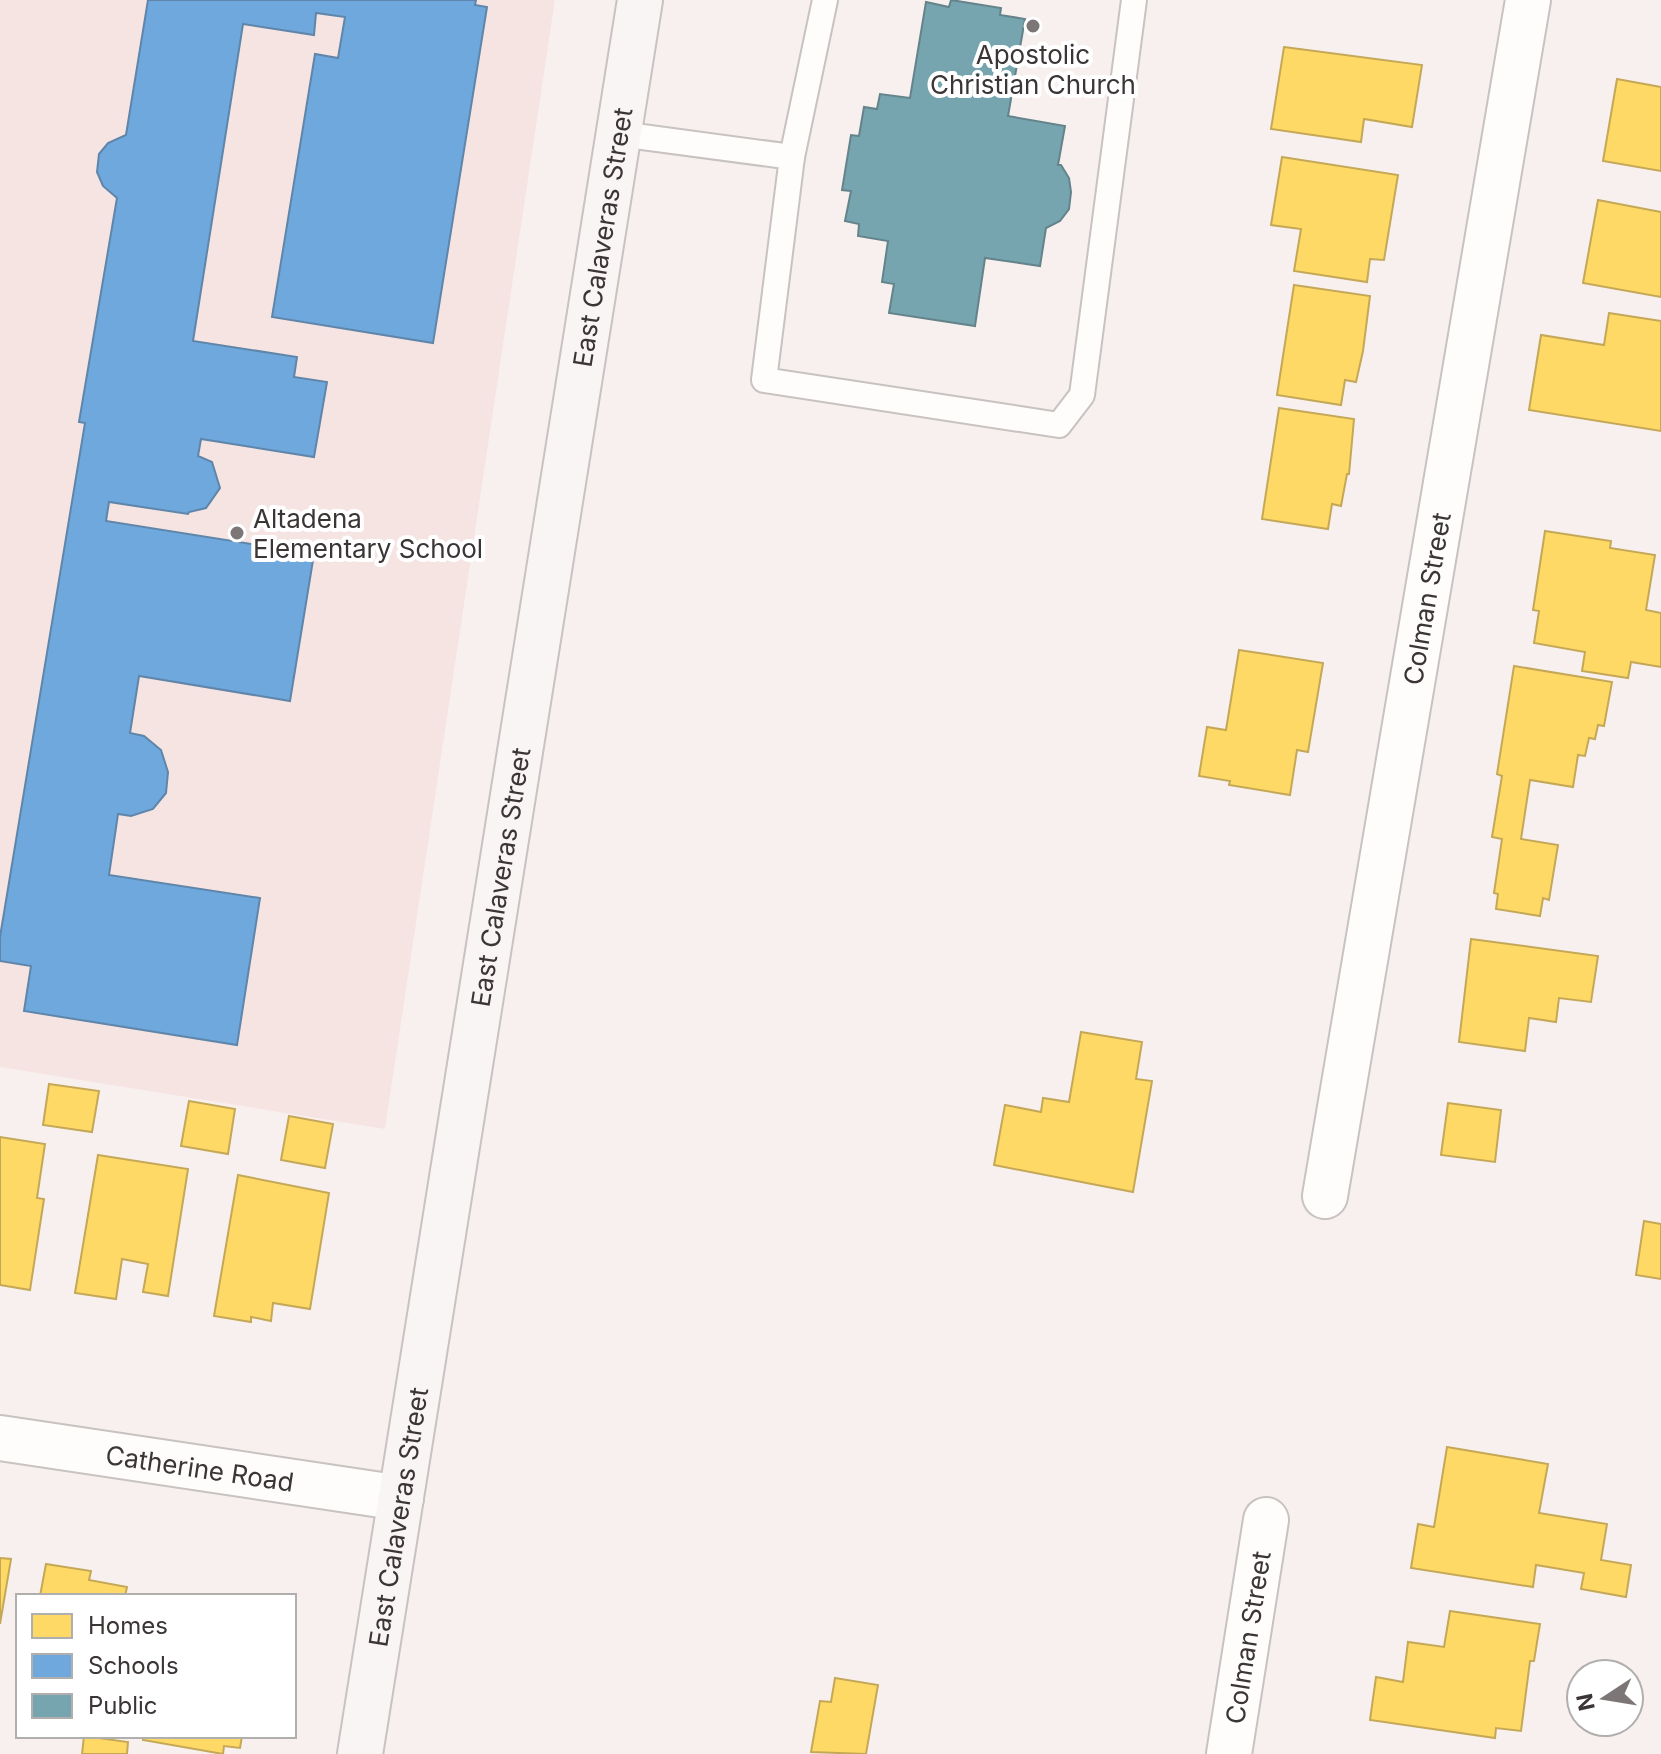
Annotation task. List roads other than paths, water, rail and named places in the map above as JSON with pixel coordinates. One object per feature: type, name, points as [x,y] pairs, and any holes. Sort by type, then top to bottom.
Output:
[{"type":"street","name":"East Calaveras Street","points":[[360,1754],[640,0]]},
{"type":"street","name":"Colman Street","points":[[1325,1196],[1528,0]]},
{"type":"street","name":"Catherine Road","points":[[0,1438],[401,1498]]},
{"type":"street","name":"Colman Street","points":[[1229,1754],[1266,1520]]},
{"type":"lane","points":[[825,0],[792,157],[764,380],[1059,425],[1082,395],[1134,0]]},
{"type":"lane","points":[[620,134],[792,157]]},
{"type":"place","name":"Apostolic Christian Church","points":[[1033,26]]},
{"type":"place","name":"Altadena Elementary School","points":[[237,533]]}]
